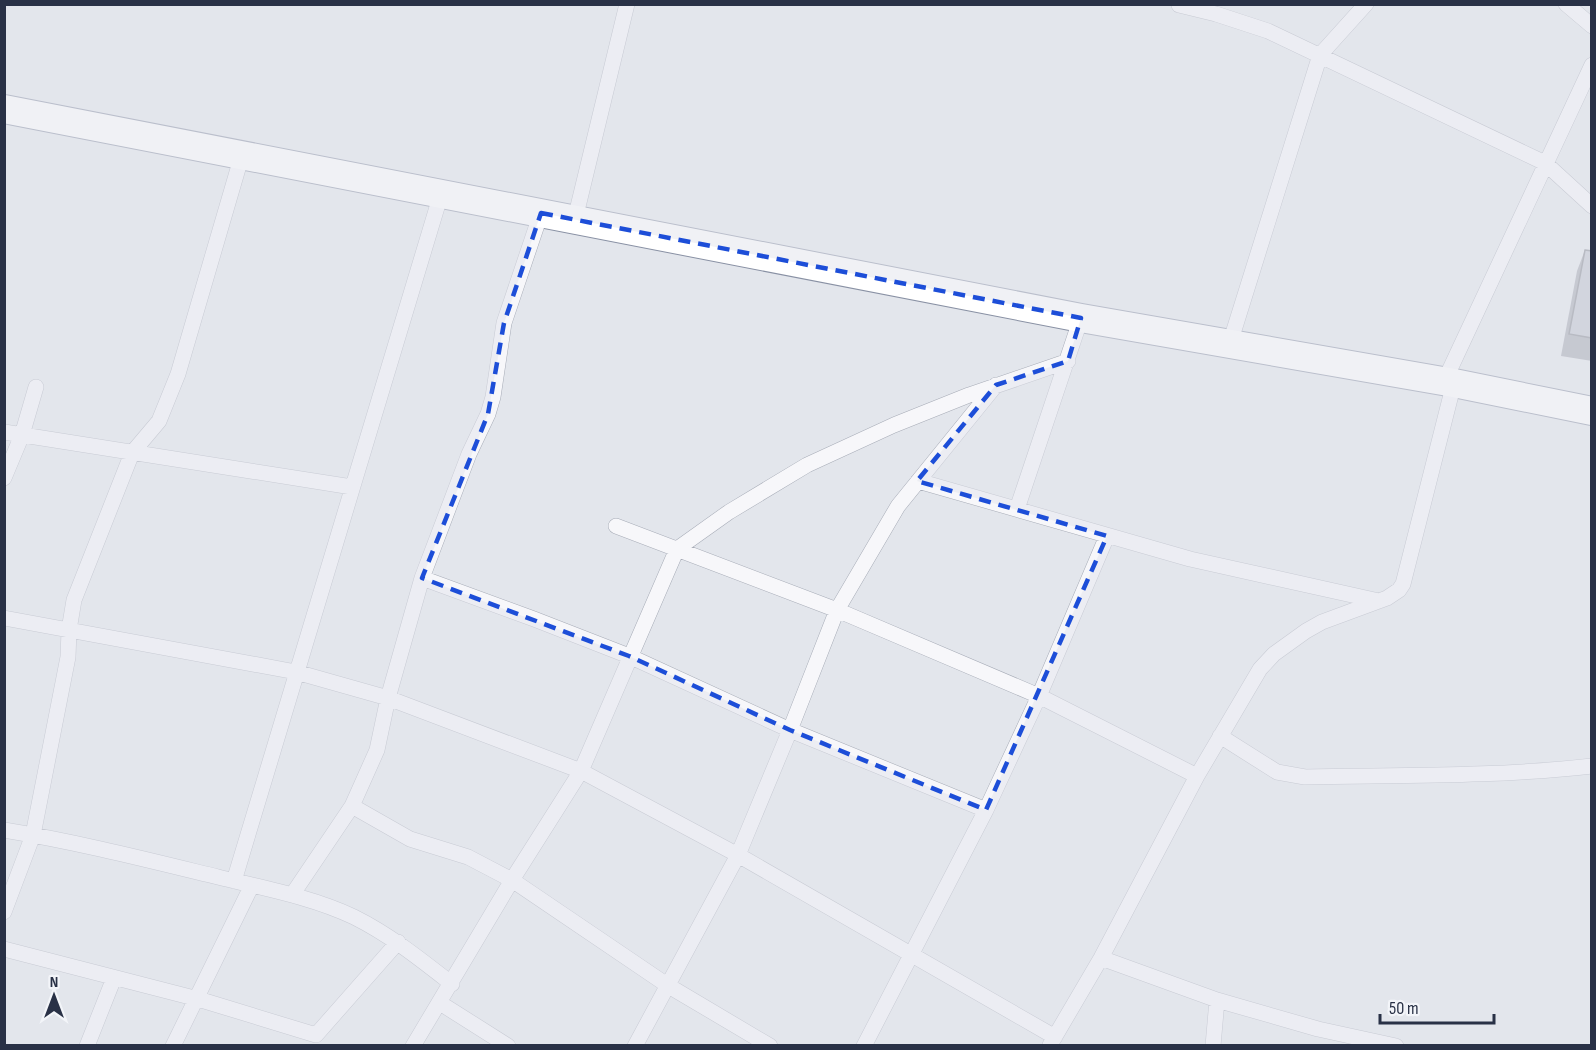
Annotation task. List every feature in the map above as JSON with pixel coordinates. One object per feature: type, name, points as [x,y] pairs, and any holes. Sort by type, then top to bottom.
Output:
[{"type":"highway","points":[[4,109],[1081,318],[1449,382],[1592,411]]},
{"type":"street","points":[[575,219],[627,4]]},
{"type":"street","points":[[1174,4],[1260,28],[1545,163],[1592,206]]},
{"type":"street","points":[[1230,343],[1320,55],[1366,4]]},
{"type":"street","points":[[1573,7],[1592,26]]},
{"type":"street","points":[[4,618],[296,672],[388,698],[581,771],[738,855],[911,954],[1052,1041],[1101,958],[1197,776],[1260,669],[1290,641],[1322,622],[1393,595],[1403,584],[1449,382],[1545,163],[1592,65]]},
{"type":"street","points":[[4,912],[33,835],[68,657],[69,630],[74,600],[132,453],[159,421],[178,374],[242,155]]},
{"type":"street","points":[[234,881],[441,194]]},
{"type":"street","points":[[292,895],[352,806],[377,750],[388,698],[422,578],[469,454],[488,414],[493,397],[504,323],[541,213]]},
{"type":"street","points":[[1017,509],[1081,318]]},
{"type":"street","points":[[413,1046],[512,880],[581,771],[677,549],[729,512],[807,465],[894,425],[1068,361]]},
{"type":"street","points":[[635,1046],[738,855],[837,610],[898,506],[996,386]]},
{"type":"street","points":[[4,478],[22,435],[36,387]]},
{"type":"street","points":[[4,432],[352,487]]},
{"type":"street","points":[[918,481],[1107,536],[1240,571],[1379,601]]},
{"type":"street","points":[[616,526],[837,610],[1039,696],[1197,776]]},
{"type":"street","points":[[864,1046],[986,810],[1039,696],[1107,536]]},
{"type":"street","points":[[422,578],[629,657],[790,730],[986,810]]},
{"type":"street","points":[[1220,736],[1277,772],[1305,777],[1490,775],[1592,766]]},
{"type":"street","points":[[352,806],[410,839],[468,857],[512,880],[667,985],[770,1046]]},
{"type":"street","points":[[4,831],[33,835],[292,895],[351,916],[398,942],[452,984]]},
{"type":"street","points":[[173,1046],[252,885]]},
{"type":"street","points":[[4,949],[198,999],[310,1040],[398,942]]},
{"type":"street","points":[[1101,958],[1217,1000],[1318,1029],[1396,1046]]},
{"type":"street","points":[[87,1046],[114,978]]},
{"type":"street","points":[[1213,1046],[1217,1000]]},
{"type":"street","points":[[440,1003],[508,1046]]},
{"type":"highlighted area","points":[[541,213],[1081,318],[1068,361],[996,385],[917,481],[1107,536],[986,810],[790,730],[629,656],[422,578],[488,414],[504,323]]},
{"type":"building","points":[[1585,250],[1592,251],[1592,338],[1569,334]]}]
